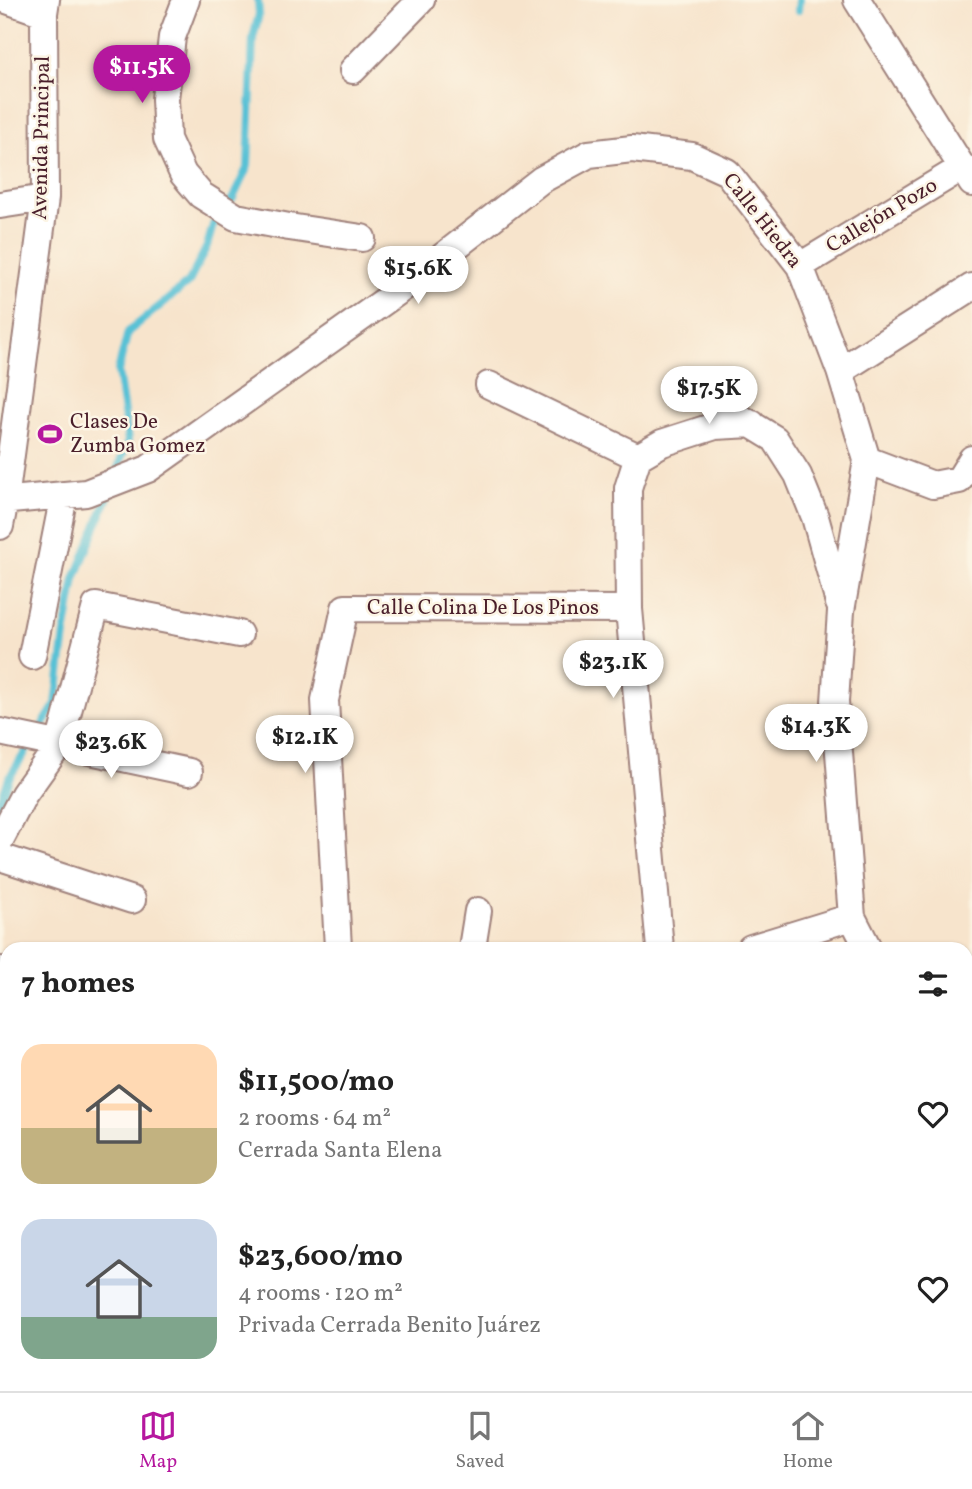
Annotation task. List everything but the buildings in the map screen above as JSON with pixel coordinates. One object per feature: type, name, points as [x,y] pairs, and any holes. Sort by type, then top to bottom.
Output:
[{"type":"street","points":[[7,0],[44,4]]},
{"type":"street","points":[[186,0],[172,37],[165,99],[167,139],[183,174],[201,195],[236,217],[362,238]]},
{"type":"street","points":[[353,71],[421,0]]},
{"type":"street","points":[[857,0],[968,175]]},
{"type":"street","name":"Avenida Principal","points":[[2,509],[45,198],[44,4]]},
{"type":"street","name":"Calle Hiedra","points":[[2,509],[75,494],[148,469],[396,293],[541,180],[589,154],[632,149],[692,156],[727,172],[800,265],[840,371],[867,460],[841,611],[835,702],[852,917]]},
{"type":"street","name":"Callejón Pozo","points":[[800,265],[968,175]]},
{"type":"street","points":[[0,205],[45,198]]},
{"type":"street","points":[[840,371],[972,287]]},
{"type":"street","points":[[489,385],[638,457]]},
{"type":"street","points":[[691,387],[775,439],[798,475],[815,517],[841,611]]},
{"type":"street","points":[[659,942],[629,609],[628,488],[638,457],[662,443],[715,426],[752,424]]},
{"type":"street","points":[[867,460],[933,485],[959,480],[972,459]]},
{"type":"street","points":[[32,656],[75,494]]},
{"type":"street","points":[[0,840],[50,744],[96,606],[239,634]]},
{"type":"street","name":"Calle Colina De Los Pinos","points":[[338,942],[325,700],[345,608],[629,609]]},
{"type":"street","points":[[0,732],[189,772]]},
{"type":"street","points":[[0,857],[132,900]]},
{"type":"street","points":[[473,942],[478,911]]},
{"type":"street","points":[[771,942],[852,917],[864,942]]},
{"type":"waterway","points":[[115,476],[128,441],[118,371],[128,332],[189,282],[207,246],[213,225],[233,198],[248,166],[253,38],[259,14],[258,0]]},
{"type":"waterway","points":[[798,10],[799,0]]},
{"type":"waterway","points":[[0,805],[9,778],[56,704],[75,579],[110,492]]},
{"type":"place","name":"Clases De Zumba Gomez","points":[[50,434]]}]
